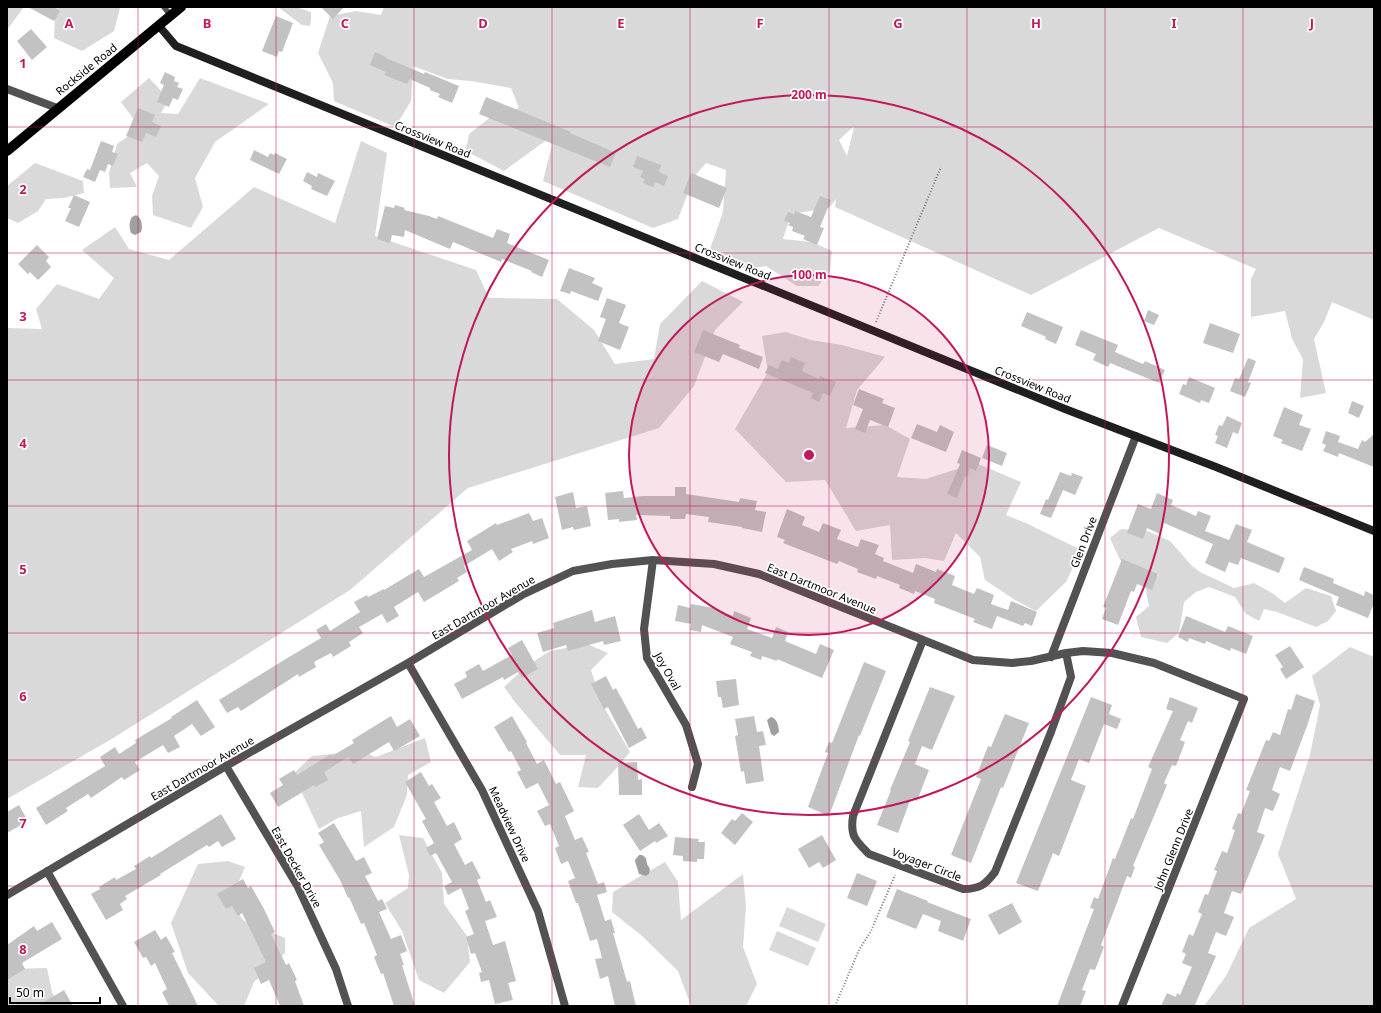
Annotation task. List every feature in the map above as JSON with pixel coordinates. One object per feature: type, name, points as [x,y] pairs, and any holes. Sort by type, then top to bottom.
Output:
[{"type":"main road","name":"Rockside Road","points":[[7,151],[57,108],[181,7]]},
{"type":"street","name":"Crossview Road","points":[[159,26],[176,46],[873,330],[1374,531]]},
{"type":"street","points":[[7,89],[57,108]]},
{"type":"street","name":"Glen Drive","points":[[1051,657],[1136,436]]},
{"type":"street","name":"East Dartmoor Avenue","points":[[7,895],[226,766],[408,663],[522,595],[573,571],[612,564],[653,560],[714,564],[759,574],[973,660],[1012,663],[1083,651],[1112,654],[1154,663],[1244,699]]},
{"type":"street","name":"Joy Oval","points":[[653,560],[644,629],[647,658],[686,725],[698,764],[692,787]]},
{"type":"street","name":"Voyager Circle","points":[[923,640],[853,816],[851,828],[857,842],[869,854],[963,889],[975,889],[987,883],[995,872],[1051,732],[1071,677],[1066,653]]},
{"type":"street","name":"Meadview Drive","points":[[408,663],[482,790],[538,911],[565,1006]]},
{"type":"street","name":"John Glenn Drive","points":[[1122,1006],[1244,699]]},
{"type":"street","name":"East Decker Drive","points":[[226,766],[298,887],[336,969],[348,1006]]},
{"type":"street","points":[[47,871],[123,1006]]},
{"type":"lane","points":[[164,7],[171,16]]},
{"type":"path","points":[[873,330],[941,167]]},
{"type":"path","points":[[835,1006],[859,950],[871,931],[899,865]]},
{"type":"shaded area","points":[[7,7],[24,7],[7,30]]},
{"type":"shaded area","points":[[45,7],[120,8],[114,31],[82,51],[54,38],[55,18]]},
{"type":"shaded area","points":[[278,7],[296,7],[311,12],[310,26],[302,25]]},
{"type":"shaded area","points":[[384,7],[1374,7],[1374,320],[1332,302],[1324,322],[1314,339],[1326,393],[1300,398],[1303,359],[1292,339],[1285,311],[1251,317],[1251,279],[1256,269],[1159,228],[1031,295],[835,207],[836,199],[829,208],[791,214],[783,239],[812,242],[832,251],[830,271],[818,286],[797,286],[766,266],[745,269],[709,252],[723,212],[726,170],[706,163],[694,177],[678,219],[653,228],[543,181],[552,145],[548,139],[504,171],[466,151],[469,134],[492,116],[519,108],[511,88],[471,81],[448,79],[413,66],[411,101],[395,127],[334,101],[333,83],[318,53],[330,16],[356,11],[381,15]],"holes":[[[854,127],[847,156],[839,140]]]},
{"type":"shaded area","points":[[149,78],[169,99],[161,113],[178,114],[200,78],[269,104],[215,142],[195,178],[203,207],[191,228],[153,215],[152,196],[159,176],[147,163],[130,173],[137,187],[110,188],[109,173],[117,144],[140,128],[121,102]]},
{"type":"shaded area","points":[[361,141],[387,153],[375,236],[476,270],[489,298],[557,299],[594,330],[615,364],[654,359],[660,324],[702,281],[743,302],[715,330],[694,386],[659,428],[468,488],[350,590],[110,740],[7,799],[7,328],[42,329],[36,309],[57,284],[99,299],[114,278],[82,250],[115,227],[129,249],[169,260],[254,187],[335,223]]},
{"type":"shaded area","points":[[35,163],[83,181],[84,193],[64,198],[46,199],[38,211],[18,223],[7,218],[7,186]]},
{"type":"shaded area","points":[[136,215],[142,222],[142,227],[141,232],[135,235],[131,233],[130,221],[132,217]]},
{"type":"shaded area","points":[[786,332],[811,340],[842,345],[885,357],[857,390],[846,428],[885,425],[910,439],[897,477],[926,479],[976,463],[1021,482],[1006,515],[1081,550],[1066,582],[1036,611],[1015,600],[985,580],[980,557],[956,533],[944,561],[925,558],[892,560],[890,525],[856,531],[825,480],[786,482],[735,429],[768,372],[762,336]]},
{"type":"shaded area","points":[[1121,529],[1147,531],[1170,541],[1192,566],[1200,572],[1234,588],[1254,583],[1272,593],[1285,603],[1306,588],[1331,596],[1336,611],[1328,621],[1316,627],[1277,612],[1264,609],[1259,621],[1246,614],[1235,597],[1209,587],[1196,592],[1184,602],[1179,633],[1167,643],[1141,637],[1136,617],[1149,606],[1145,585],[1159,575],[1120,560],[1110,538]]},
{"type":"shaded area","points":[[587,644],[608,653],[591,670],[602,704],[630,752],[598,788],[578,787],[586,755],[560,755],[504,687],[528,665],[550,651]]},
{"type":"shaded area","points":[[1350,647],[1374,657],[1374,1006],[1204,1006],[1226,976],[1249,928],[1296,899],[1278,854],[1310,755],[1320,705],[1312,676]]},
{"type":"shaded area","points":[[771,717],[776,721],[779,728],[779,732],[774,736],[771,734],[767,720]]},
{"type":"shaded area","points":[[425,738],[431,762],[408,775],[407,795],[394,827],[364,847],[361,811],[338,818],[319,829],[293,774],[312,756],[360,751],[376,757]]},
{"type":"shaded area","points":[[399,835],[423,838],[442,873],[444,904],[467,936],[470,962],[444,993],[419,980],[402,931],[385,903],[408,888],[409,875]]},
{"type":"shaded area","points":[[639,855],[646,858],[650,869],[649,874],[646,876],[639,874],[635,860]]},
{"type":"shaded area","points":[[228,861],[245,867],[230,902],[244,921],[285,938],[285,953],[254,982],[244,1006],[218,1005],[188,973],[171,923],[198,864]]},
{"type":"shaded area","points":[[665,862],[678,882],[681,920],[743,874],[746,906],[743,947],[757,984],[746,1006],[691,1006],[678,971],[641,935],[612,912],[613,892]]},
{"type":"shaded area","points":[[787,907],[826,924],[818,942],[779,926]]},
{"type":"shaded area","points":[[777,931],[816,948],[808,966],[769,950]]},
{"type":"shaded area","points":[[47,968],[52,992],[59,1006],[7,1006],[7,969]]},
{"type":"building","points":[[28,7],[53,7],[60,11],[54,21]]},
{"type":"building","points":[[321,7],[344,7],[333,19]]},
{"type":"building","points":[[276,16],[293,23],[282,52],[279,51],[277,57],[262,51]]},
{"type":"building","points":[[31,29],[47,47],[32,60],[17,41]]},
{"type":"building","points":[[375,52],[424,74],[425,72],[459,86],[452,103],[438,97],[440,94],[430,90],[430,88],[410,79],[407,84],[384,75],[386,72],[370,65]]},
{"type":"building","points":[[165,72],[175,77],[174,81],[179,83],[177,87],[183,89],[178,100],[173,98],[169,107],[157,102],[164,85],[160,83]]},
{"type":"building","points":[[486,97],[571,132],[570,133],[616,153],[610,167],[479,114]]},
{"type":"building","points":[[138,108],[155,115],[152,122],[161,126],[156,137],[146,133],[142,142],[126,136]]},
{"type":"building","points":[[101,141],[114,146],[112,152],[118,154],[113,166],[108,164],[105,172],[100,170],[95,182],[83,177],[87,169],[90,170]]},
{"type":"building","points":[[254,150],[268,157],[270,153],[274,155],[275,153],[287,159],[279,174],[250,160]]},
{"type":"building","points":[[637,156],[661,165],[659,172],[668,176],[664,186],[655,182],[653,187],[643,183],[645,179],[640,177],[643,171],[633,167]]},
{"type":"building","points":[[307,172],[317,177],[318,173],[335,181],[327,196],[311,189],[312,186],[303,181]]},
{"type":"building","points":[[691,173],[727,188],[719,208],[683,193]]},
{"type":"building","points":[[74,195],[90,202],[79,227],[65,221],[71,208],[68,208]]},
{"type":"building","points":[[820,196],[831,200],[820,227],[824,228],[817,245],[803,239],[805,236],[792,231],[793,227],[788,225],[790,223],[784,221],[788,212],[794,214],[795,211],[811,217]]},
{"type":"building","points":[[395,205],[405,208],[404,210],[437,219],[438,216],[493,238],[497,229],[510,234],[507,243],[549,260],[542,277],[531,272],[532,271],[502,259],[501,262],[453,242],[450,249],[405,230],[404,237],[392,235],[390,243],[377,239],[385,206],[394,208]]},
{"type":"building","points":[[37,245],[49,257],[46,261],[51,267],[38,280],[30,272],[28,274],[18,264]]},
{"type":"building","points":[[569,268],[595,278],[592,283],[603,288],[598,301],[571,291],[570,294],[560,291]]},
{"type":"building","points":[[607,298],[626,305],[619,323],[629,327],[620,350],[598,341],[606,319],[600,317]]},
{"type":"building","points":[[1148,310],[1159,315],[1154,325],[1144,321]]},
{"type":"building","points":[[1027,312],[1063,327],[1056,344],[1045,339],[1046,337],[1021,326]]},
{"type":"building","points":[[1210,323],[1240,334],[1233,353],[1203,343]]},
{"type":"building","points":[[703,330],[740,345],[739,348],[763,357],[759,369],[723,354],[719,362],[694,352]]},
{"type":"building","points":[[1081,330],[1118,345],[1115,352],[1143,364],[1145,361],[1165,370],[1159,383],[1110,363],[1108,367],[1093,360],[1096,354],[1075,345]]},
{"type":"building","points":[[791,357],[805,363],[802,371],[819,379],[820,376],[836,382],[830,396],[823,393],[819,402],[811,398],[813,393],[765,373],[769,365],[778,369],[782,360],[789,363]]},
{"type":"building","points":[[1248,358],[1256,361],[1248,382],[1251,383],[1245,397],[1230,391],[1235,378],[1239,379]]},
{"type":"building","points":[[1189,377],[1215,388],[1209,403],[1201,400],[1200,403],[1179,394],[1183,384],[1186,385]]},
{"type":"building","points":[[859,389],[884,399],[882,403],[895,408],[888,427],[870,420],[865,433],[855,429],[863,409],[853,405]]},
{"type":"building","points":[[1352,401],[1364,406],[1359,418],[1348,413]]},
{"type":"building","points":[[1284,407],[1303,415],[1299,425],[1311,429],[1302,451],[1281,443],[1283,440],[1273,436]]},
{"type":"building","points":[[1227,416],[1242,423],[1238,434],[1233,432],[1227,448],[1215,443],[1218,436],[1215,435],[1219,425],[1222,426]]},
{"type":"building","points":[[917,424],[937,432],[940,425],[954,432],[946,452],[911,438]]},
{"type":"building","points":[[1326,431],[1340,436],[1338,442],[1358,449],[1362,440],[1365,442],[1374,434],[1374,467],[1339,453],[1338,457],[1323,451],[1326,445],[1322,443]]},
{"type":"building","points":[[987,445],[1007,453],[1002,466],[982,458]]},
{"type":"building","points":[[962,450],[981,458],[976,471],[970,468],[967,477],[965,476],[957,498],[947,494],[960,464],[957,463]]},
{"type":"building","points":[[1060,472],[1071,476],[1072,473],[1083,477],[1075,495],[1063,490],[1051,518],[1040,514],[1046,499],[1048,500]]},
{"type":"building","points":[[675,487],[686,487],[686,494],[739,502],[740,498],[757,501],[755,510],[766,512],[762,532],[742,527],[708,522],[709,517],[686,514],[685,519],[670,519],[670,516],[636,515],[637,520],[619,522],[619,519],[608,520],[605,493],[623,491],[624,498],[643,496],[675,496]]},
{"type":"building","points":[[573,492],[576,508],[587,506],[591,526],[574,530],[573,527],[562,530],[555,497]]},
{"type":"building","points":[[1157,493],[1173,500],[1171,505],[1196,516],[1198,511],[1211,516],[1205,531],[1229,540],[1236,524],[1252,530],[1247,542],[1285,558],[1279,573],[1241,558],[1238,565],[1229,562],[1225,572],[1205,563],[1213,544],[1164,523],[1160,534],[1147,528],[1143,539],[1127,533],[1138,504],[1151,509]]},
{"type":"building","points":[[787,509],[805,517],[802,525],[819,532],[823,523],[841,530],[837,539],[858,547],[861,539],[879,545],[875,554],[884,558],[883,561],[913,573],[916,564],[936,572],[937,569],[955,576],[952,585],[974,594],[977,588],[994,595],[991,604],[1008,610],[1011,601],[1037,612],[1032,626],[1025,623],[1023,626],[997,616],[992,629],[973,622],[975,619],[934,603],[935,599],[915,591],[914,594],[899,588],[900,585],[877,576],[876,579],[857,572],[858,569],[839,561],[837,564],[783,543],[785,540],[777,537]]},
{"type":"building","points":[[529,513],[533,521],[542,518],[549,538],[533,544],[532,541],[511,549],[513,552],[499,561],[492,549],[464,566],[467,572],[457,578],[459,581],[424,602],[418,592],[394,607],[399,616],[387,623],[382,614],[359,627],[363,633],[349,642],[351,646],[333,657],[331,653],[314,662],[316,667],[299,677],[298,674],[241,711],[238,707],[227,713],[219,700],[321,638],[316,630],[326,624],[330,631],[360,612],[354,602],[367,595],[368,597],[384,590],[419,569],[424,577],[472,550],[467,541],[496,523],[497,525]]},
{"type":"building","points":[[1122,559],[1158,574],[1152,590],[1137,584],[1134,592],[1131,591],[1118,625],[1102,619],[1106,608],[1103,607]]},
{"type":"building","points":[[1304,567],[1334,579],[1333,583],[1364,596],[1365,591],[1374,595],[1374,603],[1368,618],[1336,605],[1339,597],[1299,580]]},
{"type":"building","points":[[691,604],[714,608],[733,616],[734,611],[751,618],[747,629],[772,638],[776,627],[788,632],[785,641],[816,654],[820,644],[834,650],[822,678],[777,659],[777,661],[762,656],[761,660],[750,656],[752,652],[730,644],[733,637],[702,625],[701,632],[690,630],[691,624],[675,621],[678,605],[690,608]]},
{"type":"building","points":[[592,610],[595,622],[615,616],[621,641],[604,645],[603,641],[568,651],[566,645],[543,652],[537,633],[554,628],[553,623]]},
{"type":"building","points":[[1186,616],[1225,632],[1228,626],[1253,636],[1246,654],[1231,648],[1230,651],[1206,641],[1205,644],[1189,638],[1188,642],[1178,637]]},
{"type":"building","points":[[522,640],[538,669],[522,678],[518,672],[504,680],[503,677],[462,699],[454,684],[467,677],[465,672],[479,664],[483,671],[512,655],[508,648]]},
{"type":"building","points":[[1290,646],[1304,667],[1286,679],[1280,669],[1283,667],[1275,655]]},
{"type":"building","points":[[864,662],[886,671],[860,736],[859,735],[829,816],[808,807],[828,753],[825,752],[829,742],[832,743]]},
{"type":"building","points":[[606,676],[613,690],[616,688],[638,729],[641,727],[647,738],[629,748],[608,707],[604,709],[591,684]]},
{"type":"building","points":[[736,679],[739,705],[723,708],[721,697],[718,697],[716,681]]},
{"type":"building","points":[[930,687],[955,696],[932,750],[922,746],[915,764],[929,770],[917,801],[911,798],[898,833],[877,825]]},
{"type":"building","points":[[1296,694],[1315,701],[1307,726],[1290,771],[1280,767],[1272,790],[1280,794],[1273,811],[1265,808],[1257,832],[1265,835],[1241,894],[1232,891],[1224,913],[1234,917],[1226,936],[1216,932],[1208,953],[1216,956],[1195,1005],[1196,1006],[1161,1006],[1167,993],[1176,997],[1177,993],[1180,995],[1192,967],[1182,963],[1186,954],[1182,952],[1189,934],[1193,936],[1202,914],[1198,912],[1205,894],[1208,895],[1217,871],[1214,870],[1222,851],[1227,853],[1235,830],[1232,829],[1238,813],[1241,814],[1250,791],[1246,790],[1266,740],[1269,741],[1273,732],[1280,735],[1288,709],[1291,710]]},
{"type":"building","points":[[1091,697],[1112,705],[1109,714],[1121,719],[1117,729],[1104,724],[1089,763],[1079,759],[1071,780],[1086,786],[1059,856],[1053,853],[1038,891],[1016,883]]},
{"type":"building","points":[[1170,697],[1198,708],[1192,723],[1188,721],[1180,740],[1185,742],[1176,766],[1172,765],[1164,783],[1167,785],[1133,866],[1135,867],[1131,878],[1127,876],[1101,945],[1104,947],[1095,970],[1090,969],[1082,990],[1086,991],[1080,1006],[1057,1006],[1094,909],[1090,908],[1094,897],[1098,899],[1113,858],[1115,859],[1131,818],[1133,819],[1152,769],[1148,767],[1173,711],[1166,709]]},
{"type":"building","points":[[197,700],[215,727],[201,736],[192,724],[174,736],[180,747],[168,753],[163,745],[135,762],[140,770],[124,780],[122,777],[91,798],[88,794],[66,808],[68,811],[46,825],[36,808],[105,766],[100,757],[115,747],[119,754],[136,743],[135,740],[172,718],[171,717]]},
{"type":"building","points":[[1005,714],[1029,723],[1003,788],[1001,787],[971,863],[951,855],[981,779],[976,777],[988,746],[991,747]]},
{"type":"building","points":[[391,716],[397,727],[410,719],[420,736],[394,751],[389,742],[353,764],[348,757],[324,772],[328,780],[315,787],[314,785],[278,807],[270,793],[283,785],[279,779],[294,770],[297,775],[331,754],[332,756],[354,743],[352,740]]},
{"type":"building","points":[[512,716],[527,742],[526,743],[537,764],[544,760],[556,784],[560,782],[574,811],[565,816],[575,840],[582,837],[589,852],[586,853],[598,884],[604,882],[607,892],[597,895],[605,921],[611,919],[615,933],[613,933],[627,982],[630,981],[636,1006],[615,1006],[608,976],[600,979],[595,959],[602,958],[597,939],[590,941],[578,903],[576,903],[568,881],[575,878],[568,861],[561,864],[555,848],[559,846],[550,824],[545,826],[537,811],[549,805],[538,783],[526,789],[517,772],[521,770],[511,751],[509,752],[494,727]]},
{"type":"building","points":[[754,716],[757,732],[763,731],[766,745],[759,746],[764,781],[746,784],[744,771],[741,772],[735,736],[738,735],[735,719]]},
{"type":"building","points":[[637,762],[638,780],[642,779],[642,795],[619,795],[618,763]]},
{"type":"building","points":[[421,772],[429,786],[432,784],[441,798],[434,802],[447,826],[454,822],[462,839],[454,844],[465,865],[472,861],[481,878],[477,880],[486,902],[490,900],[497,917],[485,921],[493,945],[505,941],[516,981],[508,983],[513,1000],[495,1004],[489,980],[481,982],[479,973],[482,972],[475,953],[471,954],[466,937],[474,934],[465,911],[469,909],[461,888],[448,895],[444,886],[452,882],[436,853],[430,856],[426,848],[434,843],[422,821],[426,819],[405,782]]},
{"type":"building","points":[[19,805],[28,821],[7,833],[7,812]]},
{"type":"building","points":[[742,813],[753,822],[735,845],[721,833],[732,819],[735,821]]},
{"type":"building","points":[[221,814],[236,839],[222,847],[218,841],[209,847],[207,845],[160,874],[161,875],[125,896],[127,899],[120,904],[123,910],[106,920],[91,894],[115,877],[116,880],[136,869],[134,866],[150,856],[151,858]]},
{"type":"building","points":[[639,814],[649,830],[659,823],[668,836],[656,843],[655,841],[640,851],[623,825]]},
{"type":"building","points":[[334,823],[356,861],[364,857],[372,873],[365,876],[378,901],[382,899],[387,909],[379,912],[391,939],[401,935],[407,951],[400,954],[404,965],[402,965],[415,1006],[394,1006],[383,973],[381,974],[374,957],[377,955],[364,923],[361,924],[340,880],[319,845],[324,842],[318,833]]},
{"type":"building","points":[[822,835],[836,860],[823,868],[819,862],[809,868],[798,849]]},
{"type":"building","points":[[675,837],[699,839],[698,842],[705,842],[704,859],[697,859],[697,862],[683,861],[683,856],[673,855]]},
{"type":"building","points":[[857,873],[877,881],[867,906],[847,898]]},
{"type":"building","points":[[243,879],[248,888],[251,886],[263,907],[275,932],[271,934],[286,965],[289,963],[297,980],[295,981],[304,1006],[280,1006],[269,980],[261,984],[254,968],[266,962],[242,913],[238,916],[232,906],[226,909],[217,894]]},
{"type":"building","points":[[897,889],[971,919],[963,941],[938,931],[941,921],[923,914],[916,929],[886,917]]},
{"type":"building","points":[[1012,903],[1022,922],[999,935],[988,915]]},
{"type":"building","points":[[52,922],[62,939],[22,963],[25,969],[7,980],[7,945],[34,926],[37,931]]},
{"type":"building","points":[[155,930],[161,940],[166,936],[175,952],[172,953],[198,1006],[169,1006],[162,992],[167,989],[155,963],[151,966],[146,957],[143,958],[134,942]]},
{"type":"building","points":[[64,990],[73,1006],[37,1006]]}]
